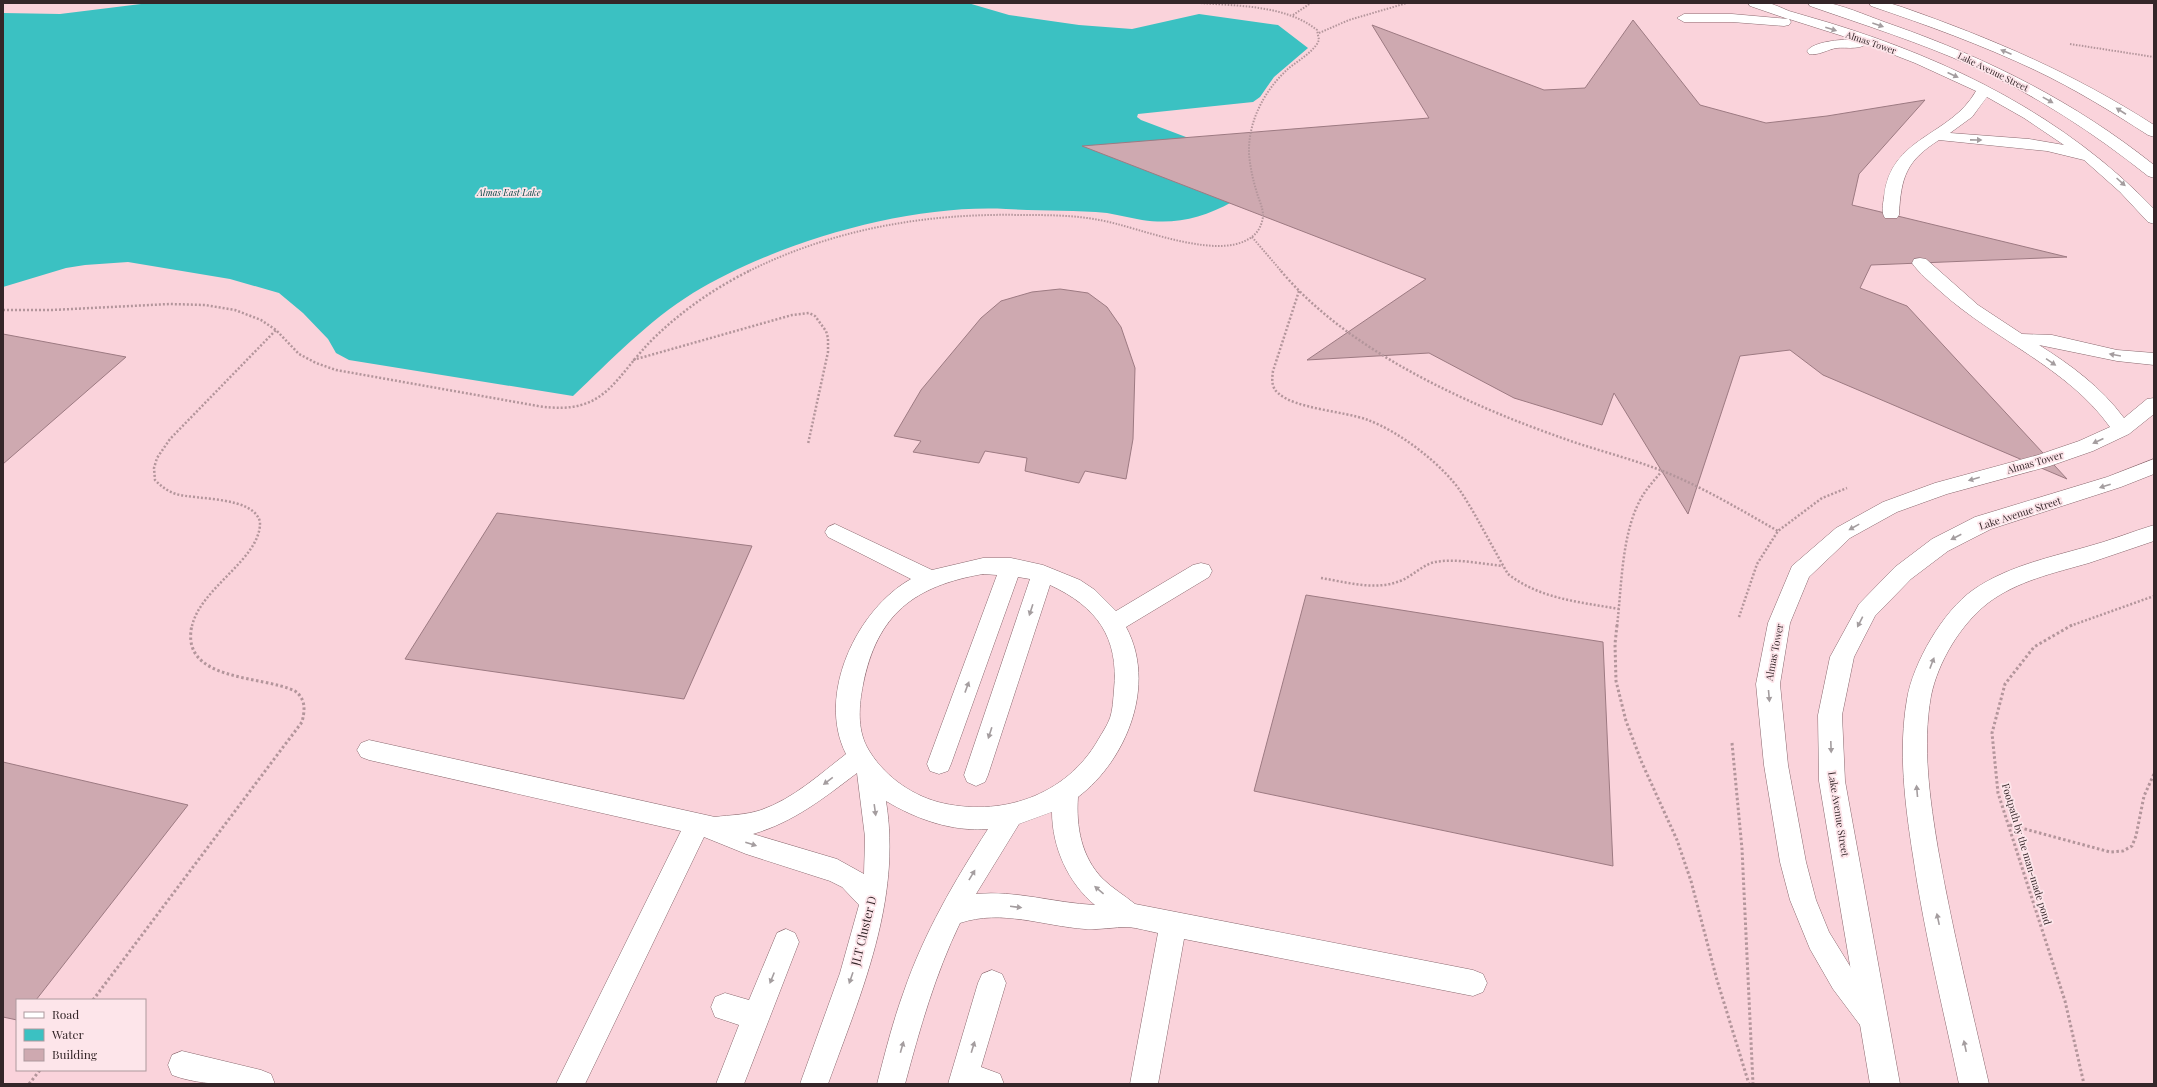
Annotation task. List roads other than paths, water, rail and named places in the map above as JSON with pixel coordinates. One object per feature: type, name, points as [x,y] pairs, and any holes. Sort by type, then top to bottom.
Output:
[{"type":"street","name":"Lake Avenue Street","points":[[1815,3],[1950,51],[2012,79],[2071,112],[2125,148],[2154,173]]},
{"type":"street","points":[[1876,3],[1972,37],[2041,67],[2107,102],[2154,132]]},
{"type":"street","name":"Lake Avenue Street","points":[[1885,1084],[1832,781],[1830,714],[1842,657],[1867,610],[1903,573],[1940,545],[1983,523],[2114,482],[2154,466]]},
{"type":"street","points":[[1974,1084],[1933,898],[1920,817],[1914,752],[1920,695],[1938,647],[1966,608],[2001,584],[2042,567],[2088,554],[2154,532]]},
{"type":"lane","name":"Almas Tower","points":[[1755,3],[1812,23],[1880,44],[1984,90],[2025,112],[2064,136],[2098,162],[2130,191],[2154,219]]},
{"type":"lane","points":[[1684,18],[1732,18],[1812,23]]},
{"type":"lane","points":[[1814,51],[1834,44],[1880,44]]},
{"type":"lane","points":[[1891,215],[1893,189],[1900,167],[1915,149],[1969,114],[1979,102],[1984,90]]},
{"type":"lane","name":"Almas Tower","points":[[1937,135],[1973,141],[2016,141],[2044,145],[2074,152],[2098,162]]},
{"type":"lane","points":[[1920,263],[1980,315],[2081,383],[2108,409],[2122,429]]},
{"type":"lane","points":[[2018,340],[2034,338],[2056,340],[2104,353],[2130,358],[2154,359]]},
{"type":"lane","name":"Almas Tower","points":[[1874,1021],[1843,980],[1819,940],[1803,900],[1793,862],[1776,765],[1768,684],[1779,623],[1800,572],[1843,533],[1890,507],[1942,488],[2043,461],[2086,446],[2122,429],[2154,404]]},
{"type":"lane","points":[[835,532],[930,579]]},
{"type":"lane","name":"JLT Cluster D","points":[[814,1084],[858,958],[873,903],[878,858],[876,814],[864,765],[848,723],[852,680],[862,646],[879,616],[902,595],[930,579],[956,570],[983,566],[1011,566],[1043,573],[1071,584],[1095,602],[1113,624],[1124,650],[1127,678],[1122,719],[1104,754],[1088,775],[1066,793],[1040,807],[1010,816],[969,819],[930,812],[895,795],[864,765]]},
{"type":"lane","points":[[939,764],[1011,566]]},
{"type":"lane","points":[[1113,624],[1201,571]]},
{"type":"lane","points":[[976,775],[1043,573]]},
{"type":"lane","points":[[368,750],[706,826],[746,843],[837,871],[851,879],[863,890],[873,903]]},
{"type":"lane","points":[[706,826],[749,824],[783,812],[811,794],[864,765]]},
{"type":"lane","points":[[1066,793],[1064,816],[1068,839],[1076,861],[1089,882],[1128,915]]},
{"type":"lane","points":[[891,1084],[922,977],[951,914],[970,880],[1010,816]]},
{"type":"lane","points":[[570,1084],[706,826]]},
{"type":"lane","points":[[951,914],[965,907],[982,904],[1101,919],[1128,915],[1473,983]]},
{"type":"lane","points":[[1144,1084],[1174,925]]},
{"type":"lane","points":[[730,1084],[786,942]]},
{"type":"lane","points":[[972,1082],[992,983]]},
{"type":"lane","points":[[725,1007],[757,1016]]},
{"type":"lane","points":[[182,1065],[261,1084]]},
{"type":"water","name":"Almas East Lake","points":[[149,3],[968,3],[1009,15],[1079,25],[1132,29],[1199,14],[1278,25],[1308,48],[1274,77],[1260,97],[1253,102],[1138,114],[1137,117],[1141,120],[1215,148],[1232,202],[1221,208],[1188,219],[1166,222],[1142,220],[1095,212],[968,209],[928,213],[886,220],[844,230],[803,243],[764,258],[693,293],[645,328],[573,396],[349,360],[336,353],[328,339],[303,313],[279,293],[230,279],[128,262],[66,268],[3,287],[3,13],[60,14]]}]
